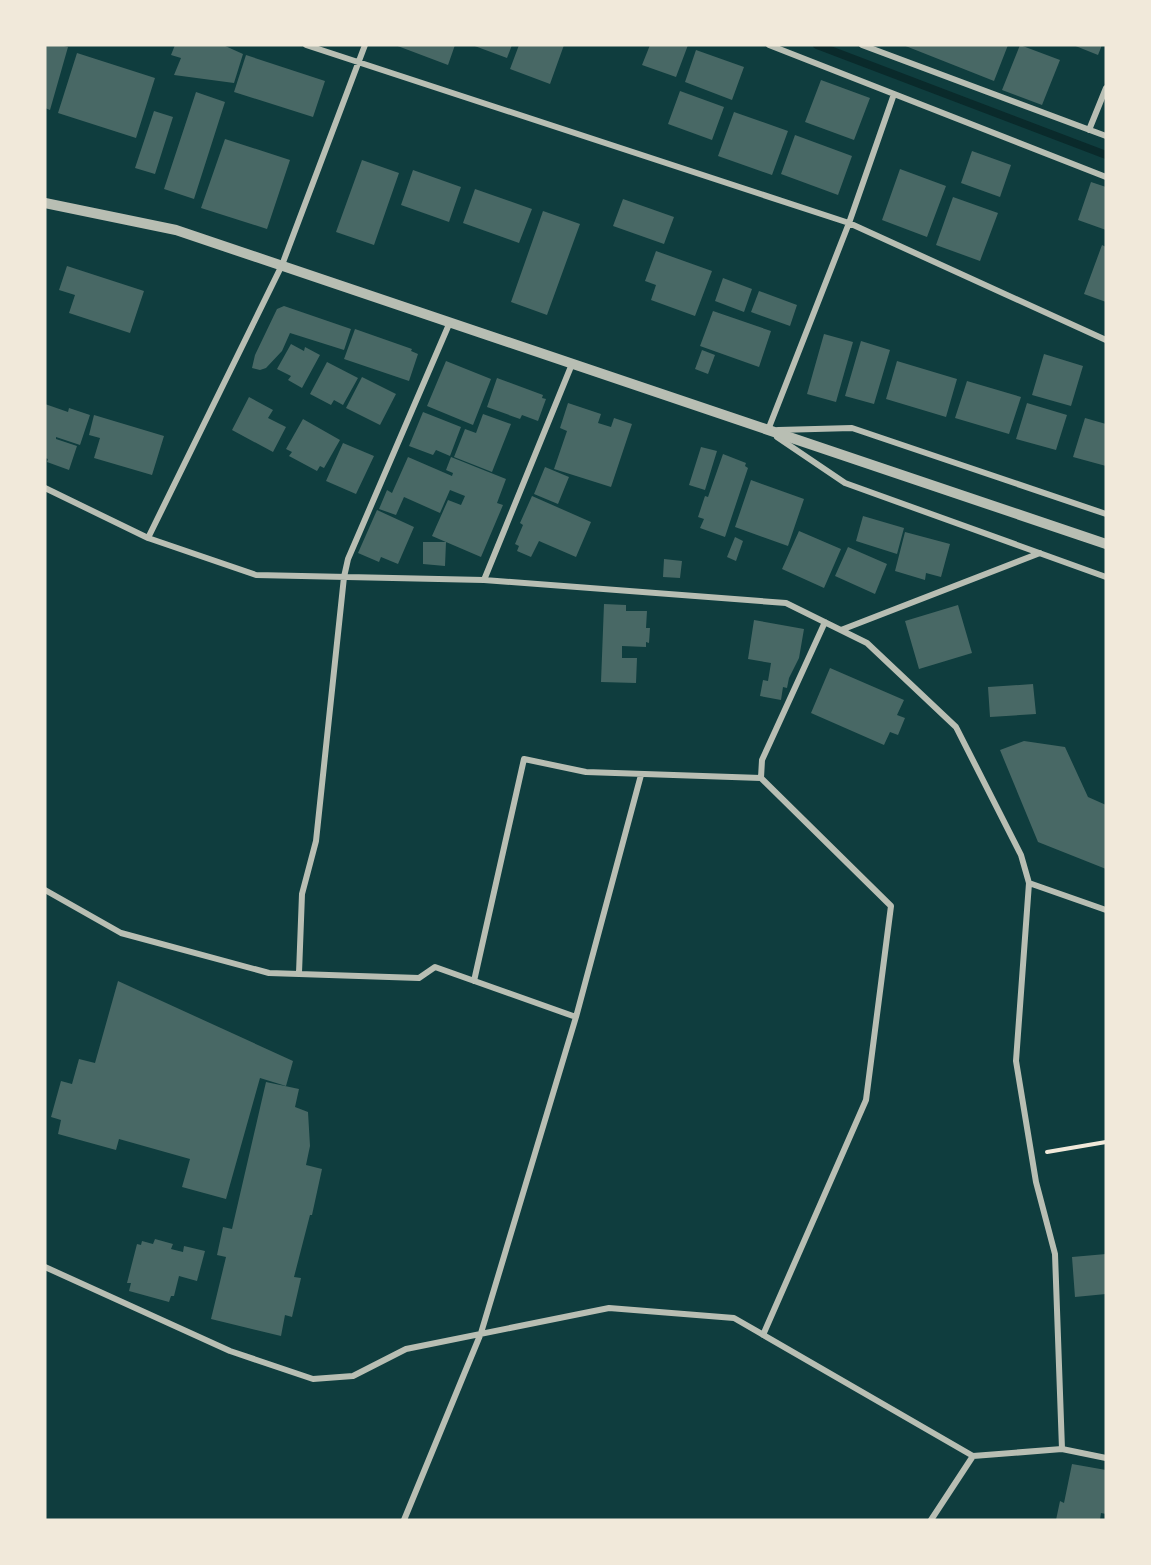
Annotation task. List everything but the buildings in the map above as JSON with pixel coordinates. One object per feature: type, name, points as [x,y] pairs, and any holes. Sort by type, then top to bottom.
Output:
[{"type":"street","points":[[306,45],[849,222],[1106,340]]},
{"type":"street","points":[[148,538],[282,265],[365,45]]},
{"type":"street","points":[[769,45],[1106,177]]},
{"type":"street","points":[[862,45],[1106,136]]},
{"type":"street","points":[[1089,130],[1106,88]]},
{"type":"street","points":[[768,430],[849,222],[894,94]]},
{"type":"street","points":[[45,203],[176,230],[1106,544]]},
{"type":"street","points":[[299,973],[302,894],[316,841],[344,577],[348,559],[450,322]]},
{"type":"street","points":[[484,580],[572,364]]},
{"type":"street","points":[[768,430],[852,428],[1106,514]]},
{"type":"street","points":[[768,430],[845,483],[1106,577]]},
{"type":"street","points":[[45,488],[148,538],[256,575],[484,580],[786,603],[867,643],[956,727],[1021,855],[1029,883],[1016,1061],[1036,1182],[1055,1254],[1062,1449]]},
{"type":"street","points":[[841,630],[1040,553]]},
{"type":"street","points":[[761,778],[762,760],[825,622]]},
{"type":"street","points":[[474,981],[524,759],[586,772],[761,778],[891,906],[866,1100],[763,1335]]},
{"type":"street","points":[[404,1520],[481,1333],[576,1017],[641,775]]},
{"type":"street","points":[[1029,883],[1106,910]]},
{"type":"street","points":[[45,890],[121,933],[269,973],[419,978],[435,967],[576,1017]]},
{"type":"street","points":[[45,1267],[230,1352],[313,1379],[353,1376],[406,1349],[609,1308],[734,1318],[973,1456],[1062,1449],[1106,1458]]},
{"type":"street","points":[[932,1520],[973,1456]]},
{"type":"path","points":[[1031,1154],[1106,1142]]},
{"type":"waterway","points":[[817,45],[1106,155]]}]
